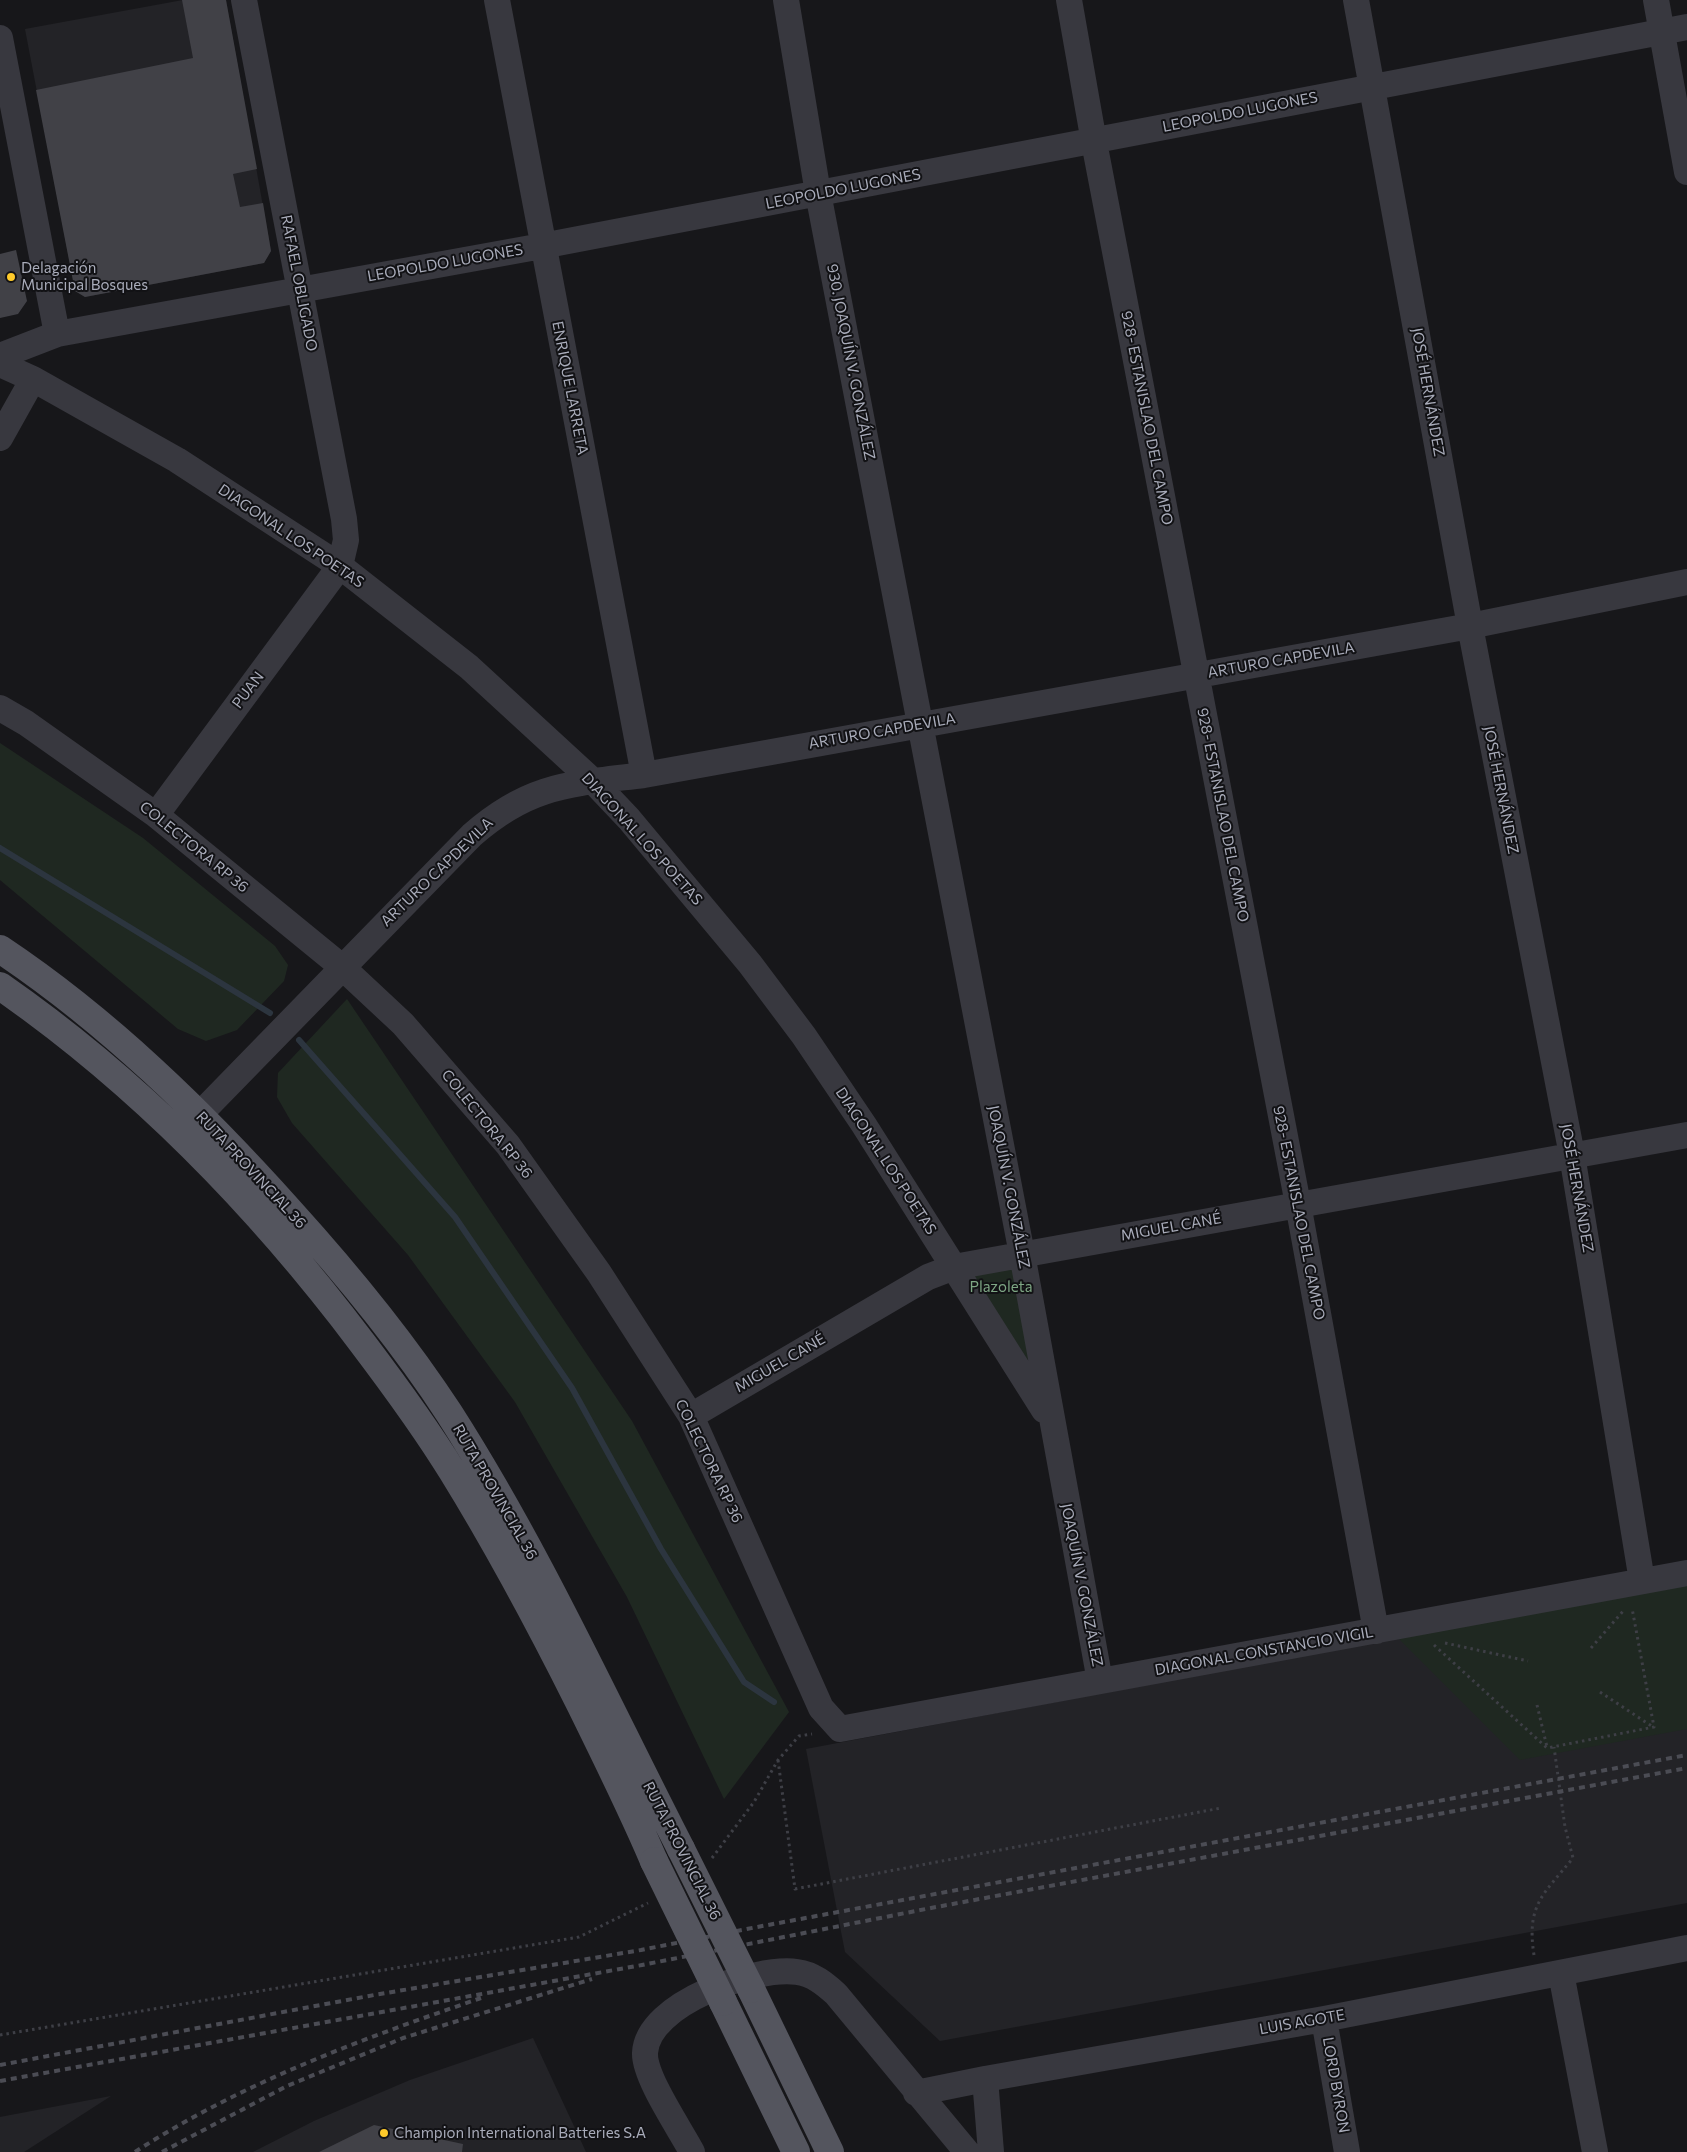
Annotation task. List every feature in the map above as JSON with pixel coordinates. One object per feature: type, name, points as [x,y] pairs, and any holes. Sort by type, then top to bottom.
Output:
[{"type":"main road","name":"RUTA PROVINCIAL 36","points":[[0,949],[25,966],[96,1022],[200,1114],[313,1237],[368,1302],[448,1412],[541,1571],[751,1989],[830,2152]]},
{"type":"main road","name":"RUTA PROVINCIAL 36","points":[[0,986],[93,1056],[181,1134],[219,1172],[262,1219],[332,1302],[394,1385],[451,1469],[508,1564],[632,1809],[654,1862],[796,2152]]},
{"type":"street","name":"RAFAEL OBLIGADO","points":[[244,0],[344,519],[346,540],[340,566]]},
{"type":"street","name":"ENRIQUE LARRETA","points":[[497,0],[542,246],[644,775]]},
{"type":"street","name":"930. JOAQUÍN V. GONZÁLEZ","points":[[786,0],[818,193],[920,723]]},
{"type":"street","name":"928- ESTANISLAO DEL CAMPO","points":[[1069,0],[1094,142],[1298,1204],[1376,1631]]},
{"type":"street","name":"JOSÉ HERNÁNDEZ","points":[[1356,0],[1470,626],[1572,1155],[1642,1581]]},
{"type":"street","points":[[1656,0],[1687,172]]},
{"type":"street","name":"LEOPOLDO LUGONES","points":[[0,356],[57,334],[542,246],[1094,142],[1373,86],[1687,27]]},
{"type":"street","points":[[0,38],[57,334]]},
{"type":"street","name":"DIAGONAL LOS POETAS","points":[[0,364],[33,379],[177,460],[340,566],[469,666],[593,781],[629,819],[750,964],[798,1028],[864,1125],[1051,1422]]},
{"type":"street","points":[[0,438],[33,379]]},
{"type":"street","name":"PUAN","points":[[156,815],[340,566]]},
{"type":"street","name":"ARTURO CAPDEVILA","points":[[200,1114],[488,820],[508,806],[550,788],[644,775],[920,723],[1470,626],[1687,582]]},
{"type":"street","name":"COLECTORA RP 36","points":[[0,708],[26,723],[156,815],[342,967],[403,1024],[508,1145],[599,1273],[691,1416],[822,1708],[840,1729]]},
{"type":"street","name":"JOAQUÍN V. GONZÁLEZ","points":[[920,723],[1022,1254],[1051,1422],[1100,1681]]},
{"type":"street","name":"MIGUEL CANÉ","points":[[691,1416],[928,1277],[954,1267],[1687,1135]]},
{"type":"street","name":"DIAGONAL CONSTANCIO VIGIL","points":[[840,1729],[1687,1573]]},
{"type":"street","name":"LUIS AGOTE","points":[[916,2093],[1324,2019],[1687,1948]]},
{"type":"street","points":[[692,2152],[649,2074],[645,2055],[646,2043],[655,2026],[682,2004],[731,1984],[777,1972],[797,1972],[809,1975],[836,1994],[966,2152]]},
{"type":"street","points":[[1549,1975],[1595,2152]]},
{"type":"street","name":"LORD BYRON","points":[[1324,2019],[1347,2152]]},
{"type":"street","points":[[985,2079],[991,2152]]},
{"type":"path","points":[[1591,1648],[1631,1602],[1654,1728]]},
{"type":"path","points":[[1528,1661],[1429,1640],[1547,1748]]},
{"type":"path","points":[[1600,1692],[1654,1728]]},
{"type":"path","points":[[1537,1705],[1547,1748]]},
{"type":"path","points":[[1547,1748],[1654,1728]]},
{"type":"path","points":[[706,1864],[726,1842],[754,1802],[778,1760],[799,1736],[840,1729]]},
{"type":"path","points":[[1549,1975],[1530,1932],[1535,1909],[1545,1890],[1573,1858],[1565,1826],[1554,1746]]},
{"type":"path","points":[[778,1760],[794,1889],[1221,1808]]},
{"type":"path","points":[[0,2035],[580,1937],[655,1900]]},
{"type":"shaded area","points":[[183,0],[226,0],[271,251],[264,263],[85,297],[75,291],[25,29]]},
{"type":"shaded area","points":[[1687,1583],[1687,1903],[940,2041],[845,1952],[806,1749]]},
{"type":"shaded area","points":[[533,2038],[586,2152],[253,2152],[314,2121],[410,2080]]},
{"type":"shaded area","points":[[111,2096],[24,2152],[0,2152],[0,2117]]},
{"type":"green space","points":[[0,743],[143,838],[275,946],[288,965],[284,981],[237,1030],[206,1041],[178,1029],[0,880]]},
{"type":"green space","points":[[347,999],[632,1421],[789,1712],[724,1799],[627,1597],[515,1402],[408,1255],[292,1123],[277,1097],[278,1073]]},
{"type":"green space","name":"Plazoleta","points":[[1017,1262],[1043,1401],[971,1275]]},
{"type":"green space","points":[[1687,1584],[1687,1729],[1520,1760],[1398,1638]]},
{"type":"building","points":[[182,0],[226,0],[257,169],[233,174],[240,207],[263,203],[271,251],[264,263],[85,297],[75,291],[36,90],[193,58]]},
{"type":"building","name":"Delagación Municipal Bosques","points":[[16,250],[27,301],[18,314],[0,318],[0,254]]},
{"type":"building","name":"Champion International Batteries S.A","points":[[374,2125],[463,2144],[462,2152],[319,2152]]},
{"type":"waterway","points":[[0,848],[270,1013]]},
{"type":"waterway","points":[[299,1040],[455,1217],[572,1388],[661,1549],[744,1682],[774,1702]]},
{"type":"railway","points":[[0,2065],[374,1995],[641,1950],[1687,1755]]},
{"type":"railway","points":[[0,2081],[642,1965],[931,1908],[1687,1768]]},
{"type":"railway","points":[[162,2152],[287,2086],[403,2038],[592,1979]]},
{"type":"railway","points":[[135,2152],[175,2127],[303,2064],[481,1998]]},
{"type":"place","name":"Delagación Municipal Bosques","points":[[11,277]]},
{"type":"place","name":"Champion International Batteries S.A","points":[[384,2133]]}]
